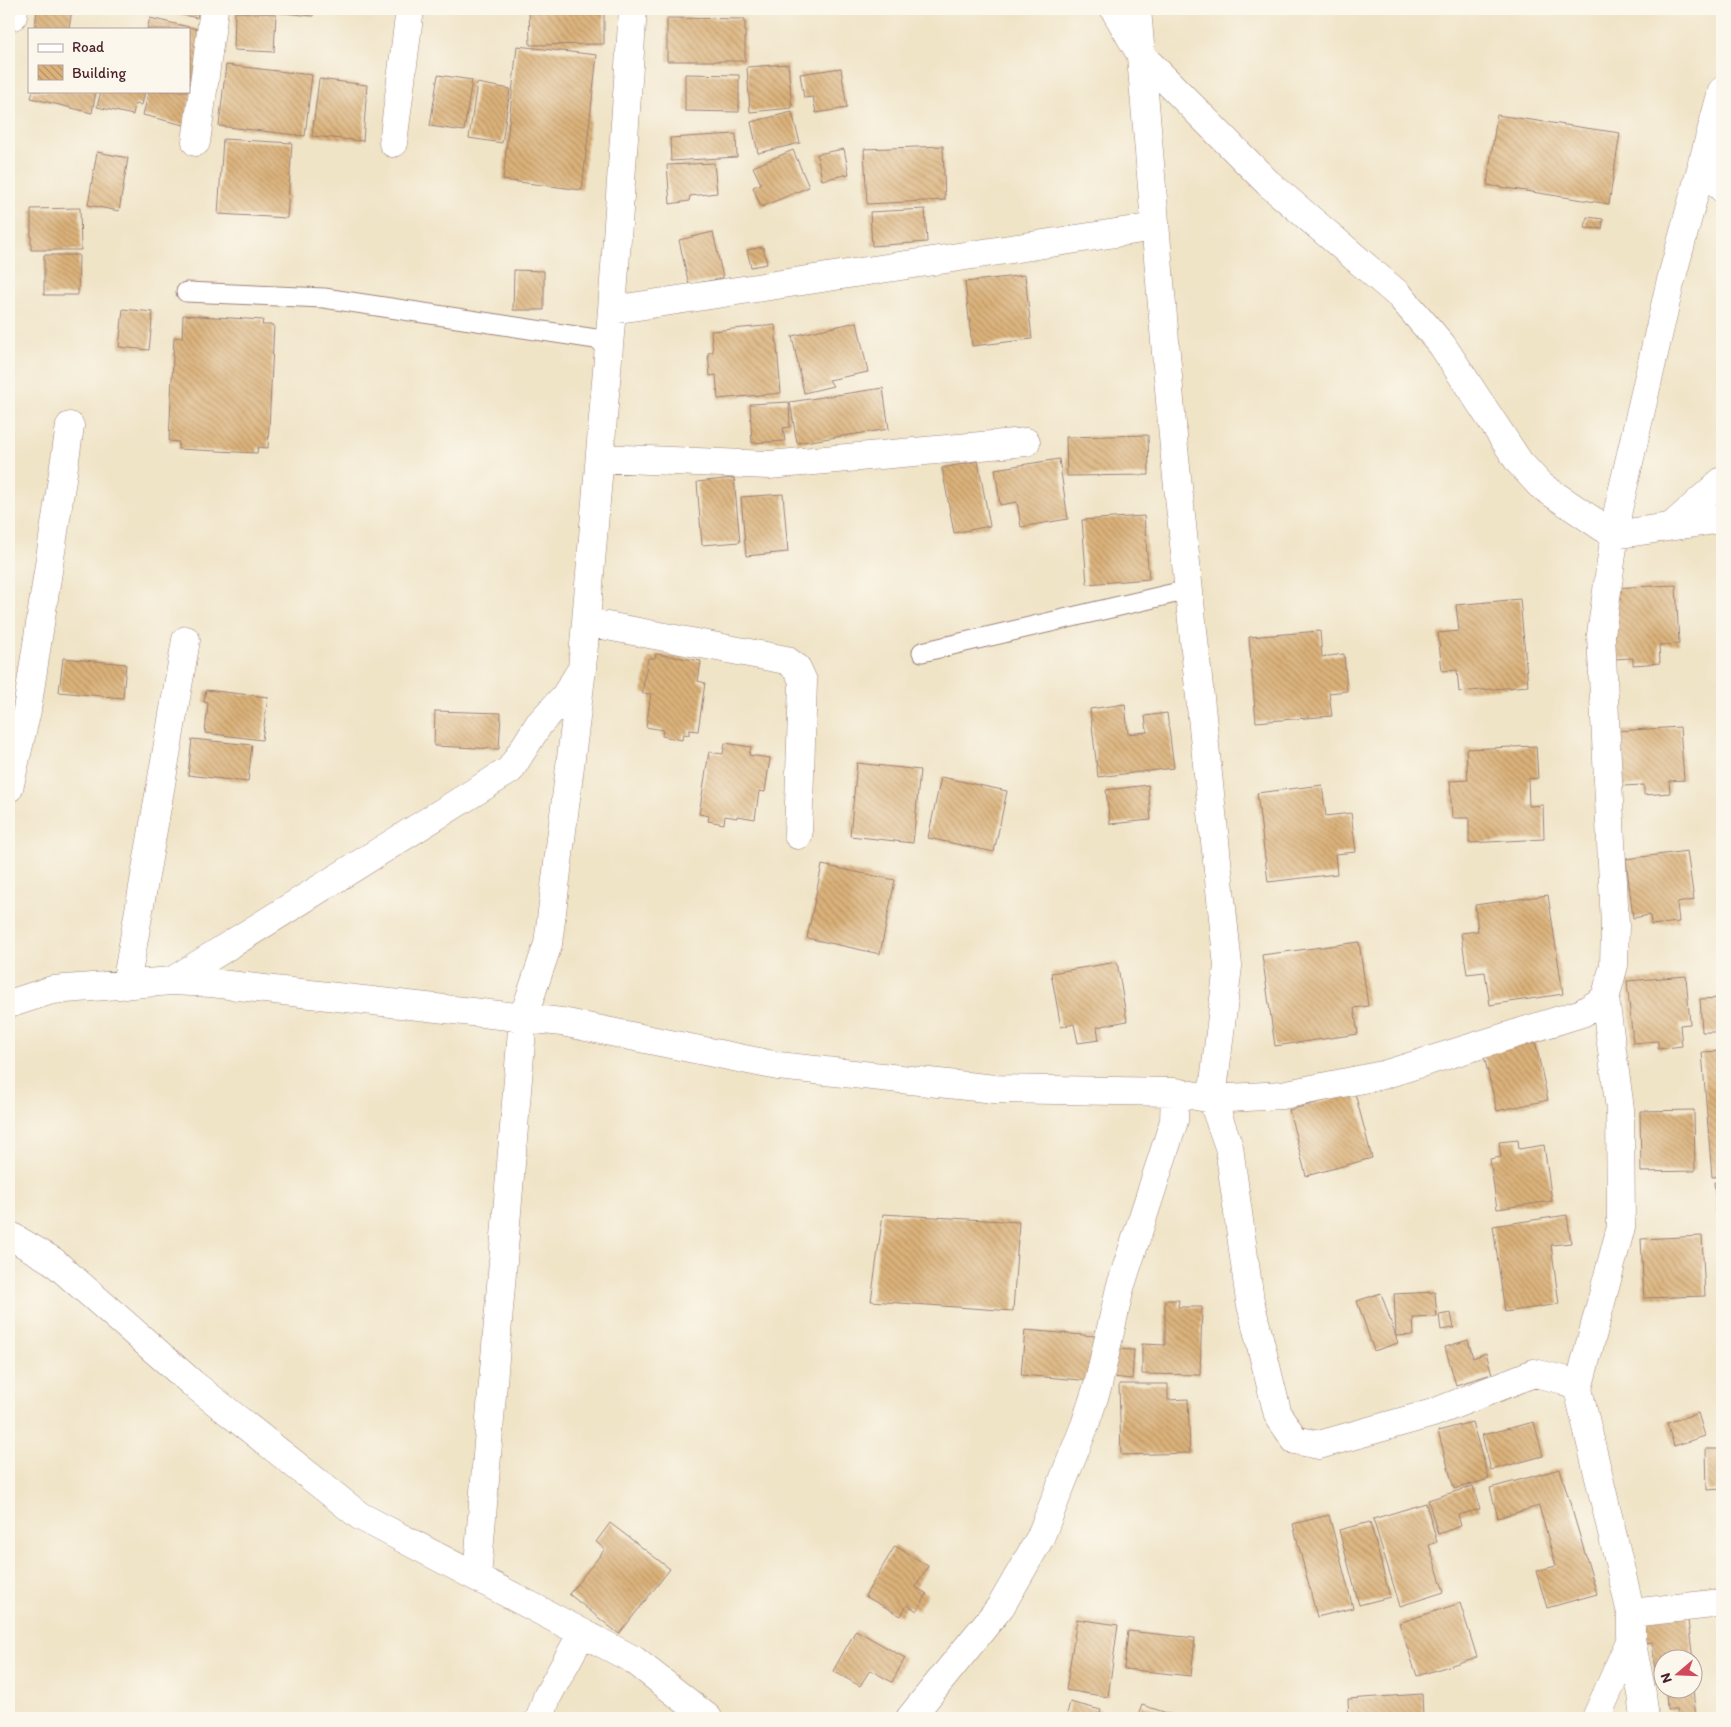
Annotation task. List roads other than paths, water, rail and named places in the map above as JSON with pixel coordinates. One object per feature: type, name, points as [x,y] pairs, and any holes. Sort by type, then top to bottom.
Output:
[{"type":"street","points":[[196,142],[214,9]]},
{"type":"street","points":[[394,144],[410,9]]},
{"type":"street","points":[[477,1578],[523,1018],[548,944],[582,669],[612,310],[633,9]]},
{"type":"street","points":[[1114,9],[1141,55],[1268,183],[1400,296],[1442,344],[1519,462],[1540,485],[1614,534],[1722,519]]},
{"type":"street","points":[[1137,9],[1173,438],[1228,966],[1212,1099],[1229,1146],[1252,1311],[1278,1415],[1295,1440],[1319,1445],[1433,1413],[1534,1373],[1564,1380],[1578,1389]]},
{"type":"street","points":[[1645,1718],[1631,1640],[1631,1613],[1578,1389],[1621,1227],[1620,1109],[1605,999],[1614,965],[1615,925],[1601,635],[1618,510],[1670,284],[1722,91]]},
{"type":"street","points":[[1702,162],[1722,188]]},
{"type":"street","points":[[612,310],[1155,227]]},
{"type":"street","points":[[9,788],[28,710],[70,426]]},
{"type":"street","points":[[600,458],[769,465],[1026,442]]},
{"type":"street","points":[[1673,525],[1722,482]]},
{"type":"street","points":[[586,622],[786,660],[798,668],[803,681],[798,835]]},
{"type":"street","points":[[126,984],[186,640]]},
{"type":"street","points":[[172,981],[510,770],[538,724],[565,696],[582,669]]},
{"type":"street","points":[[9,1004],[52,990],[172,981],[211,983],[562,1022],[778,1066],[995,1089],[1175,1092],[1212,1099],[1282,1095],[1383,1075],[1582,1013],[1605,999]]},
{"type":"street","points":[[910,1718],[1001,1606],[1040,1538],[1085,1425],[1098,1385],[1120,1288],[1174,1121],[1175,1092]]},
{"type":"street","points":[[9,1234],[53,1261],[192,1383],[360,1516],[634,1660],[708,1718]]},
{"type":"street","points":[[1631,1613],[1722,1603]]},
{"type":"street","points":[[540,1718],[547,1697],[582,1632]]},
{"type":"street","points":[[1596,1718],[1631,1640]]},
{"type":"lane","points":[[186,292],[324,298],[609,341]]},
{"type":"lane","points":[[922,652],[1188,590]]}]
